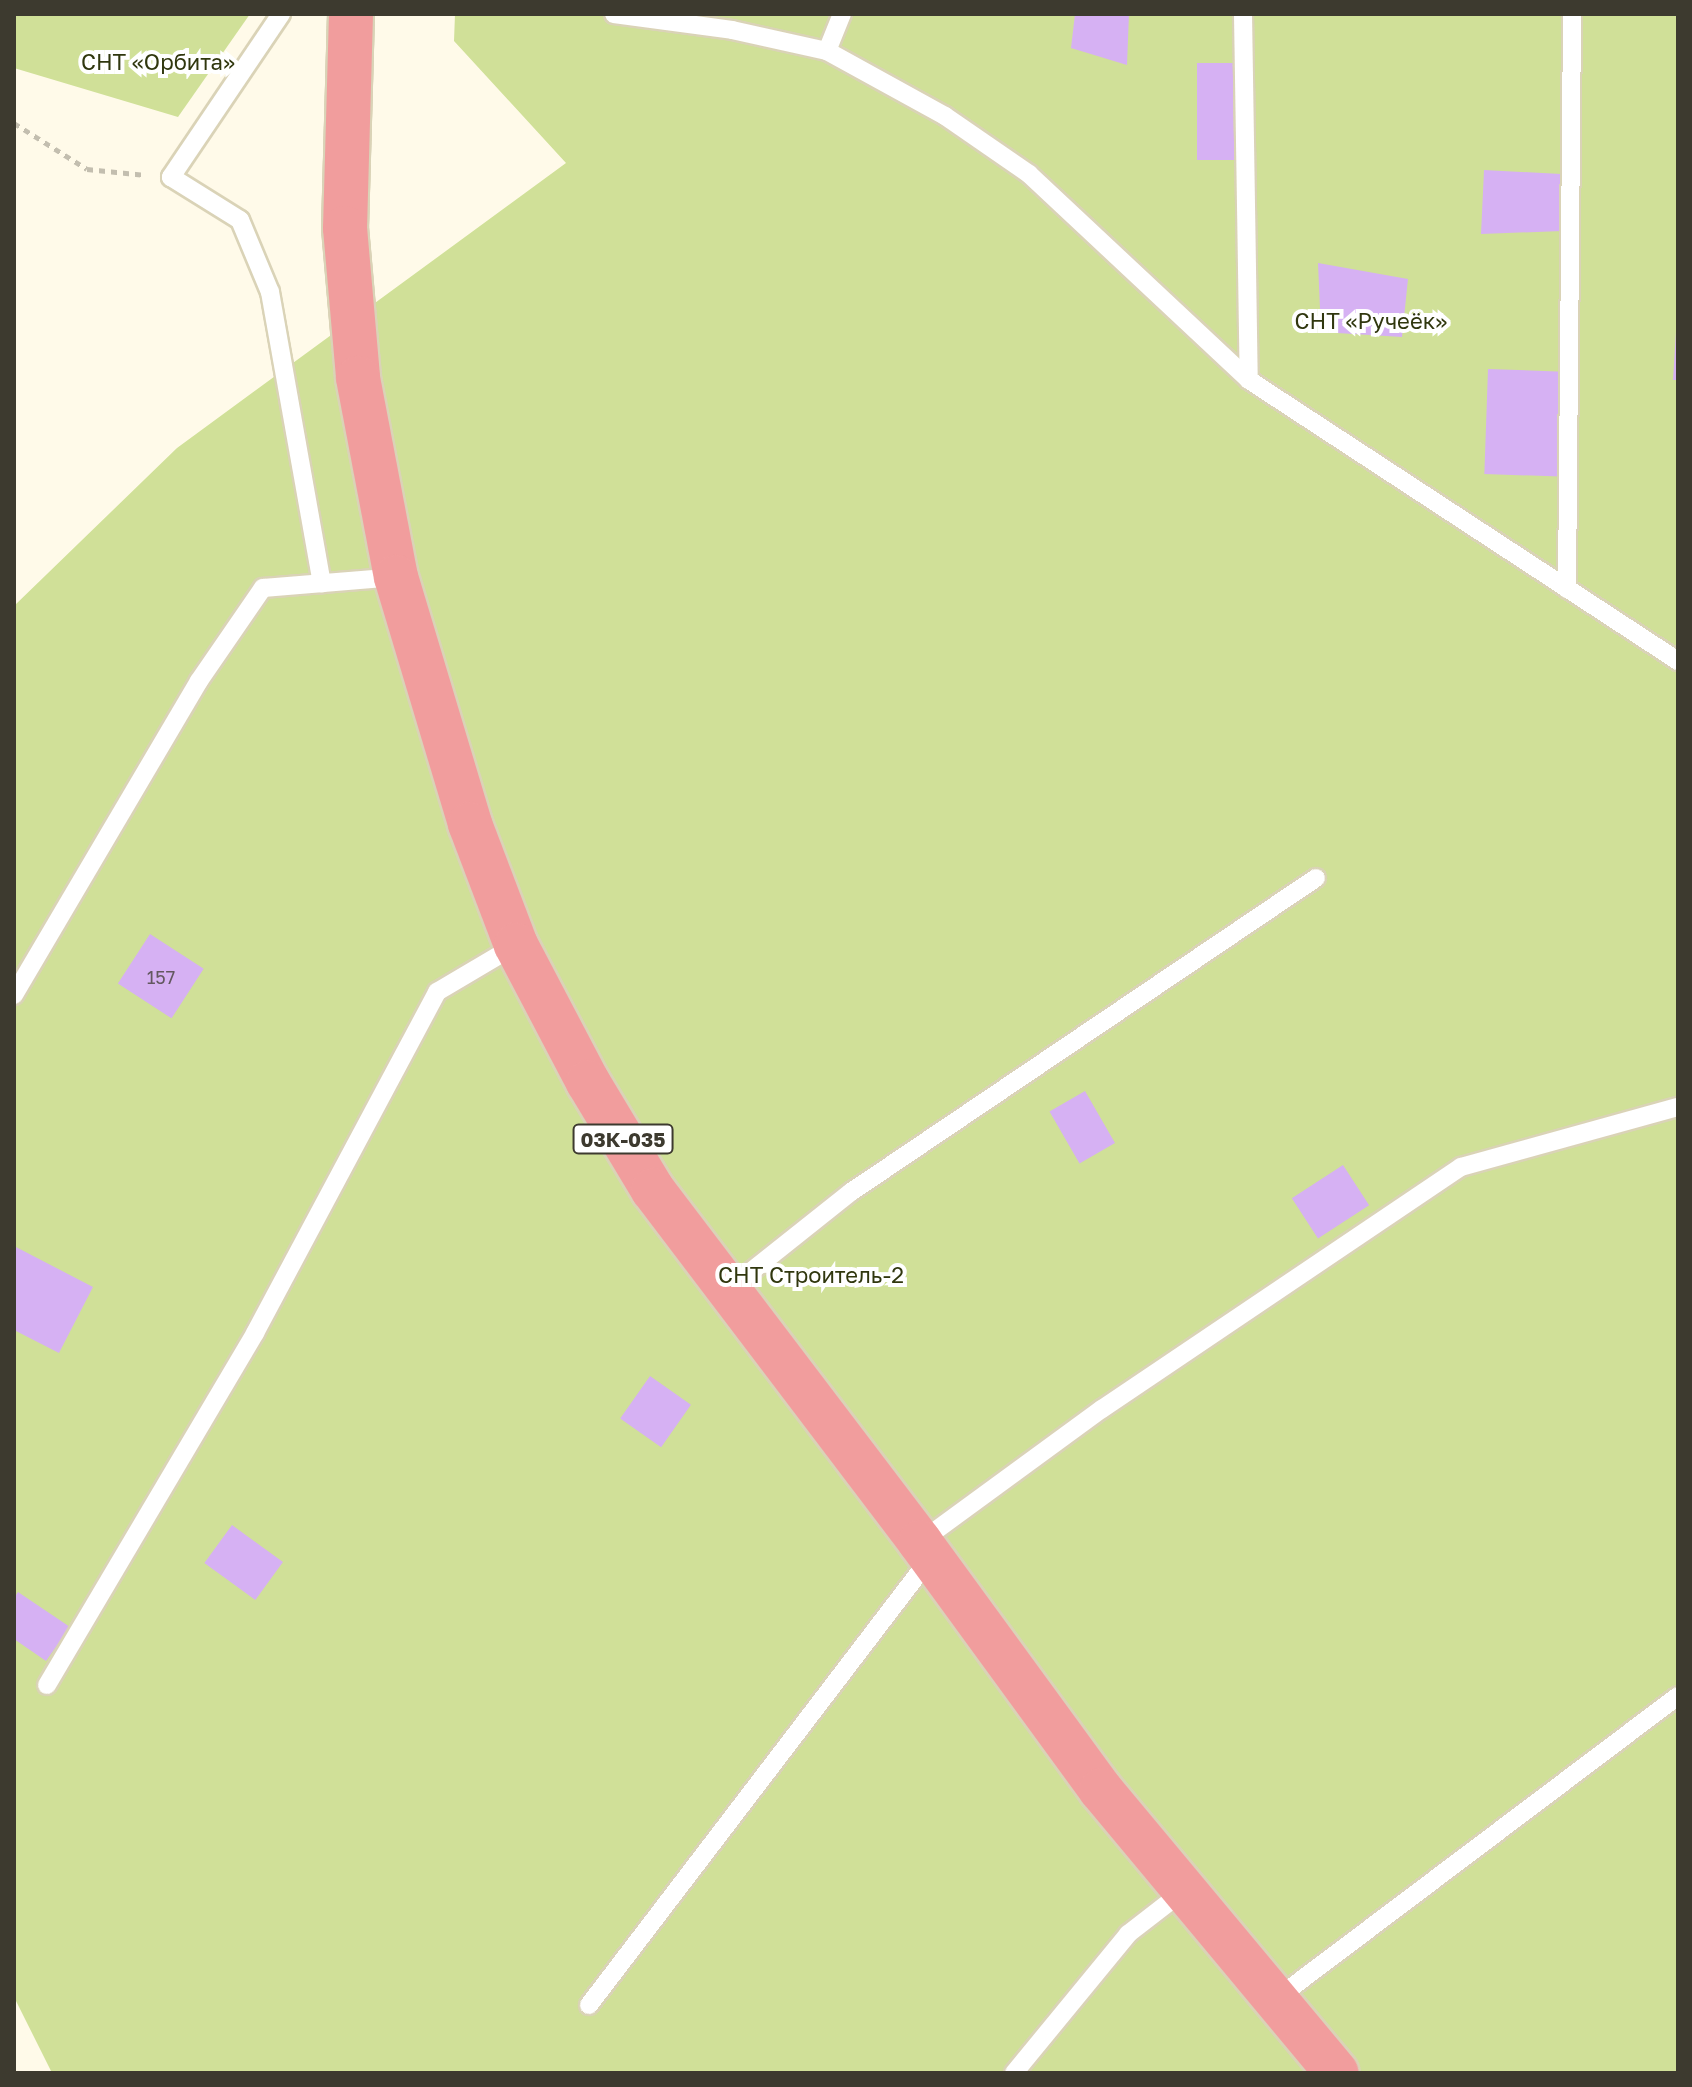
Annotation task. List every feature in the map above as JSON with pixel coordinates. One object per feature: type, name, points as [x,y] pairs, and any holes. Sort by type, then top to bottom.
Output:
[{"type":"main road","name":"03К-035","points":[[351,14],[345,228],[358,378],[396,577],[470,824],[516,945],[588,1082],[653,1190],[926,1550],[1101,1790],[1337,2073]]},
{"type":"lane","points":[[281,14],[171,177],[240,220],[270,292],[322,583]]},
{"type":"lane","points":[[614,14],[732,30],[827,51],[945,116],[1029,174],[1249,380],[1678,661]]},
{"type":"lane","points":[[827,51],[842,14]]},
{"type":"lane","points":[[1243,14],[1249,380]]},
{"type":"lane","points":[[1567,589],[1572,14]]},
{"type":"lane","points":[[14,995],[199,681],[263,588],[396,577]]},
{"type":"lane","points":[[728,1290],[851,1192],[1316,878]]},
{"type":"lane","points":[[47,1685],[255,1333],[437,992],[516,945]]},
{"type":"lane","points":[[589,2005],[926,1550],[1102,1409],[1461,1167],[1678,1107]]},
{"type":"lane","points":[[1276,1999],[1678,1696]]},
{"type":"lane","points":[[1014,2073],[1128,1934],[1185,1890]]},
{"type":"path","points":[[14,123],[87,169],[171,177]]},
{"type":"green space","name":"СНТ «Орбита»","points":[[14,14],[250,14],[178,117],[14,68]]},
{"type":"green space","name":"СНТ Строитель-2","points":[[455,14],[1678,14],[1678,2073],[52,2073],[14,1997],[14,606],[177,448],[566,163],[454,41]]},
{"type":"building","points":[[1075,14],[1129,14],[1127,65],[1071,48]]},
{"type":"building","points":[[1197,63],[1243,63],[1243,160],[1197,160]]},
{"type":"building","points":[[1484,170],[1561,174],[1562,231],[1481,234]]},
{"type":"building","points":[[1318,263],[1408,279],[1402,337],[1321,332]]},
{"type":"building","points":[[1676,332],[1678,380],[1673,380]]},
{"type":"building","points":[[1488,369],[1564,372],[1560,477],[1484,474]]},
{"type":"building","points":[[150,934],[204,969],[172,1018],[118,983]]},
{"type":"building","points":[[1085,1091],[1115,1143],[1079,1163],[1049,1112]]},
{"type":"building","points":[[1343,1165],[1369,1205],[1318,1238],[1292,1198]]},
{"type":"building","points":[[14,1246],[93,1287],[59,1353],[14,1330]]},
{"type":"building","points":[[650,1376],[691,1405],[661,1447],[620,1419]]},
{"type":"building","points":[[232,1525],[283,1562],[255,1600],[204,1563]]},
{"type":"building","points":[[18,1592],[70,1627],[46,1661],[14,1639],[14,1598]]},
{"type":"park label","name":"СНТ «Ручеёк»","points":[[1371,321]]}]
